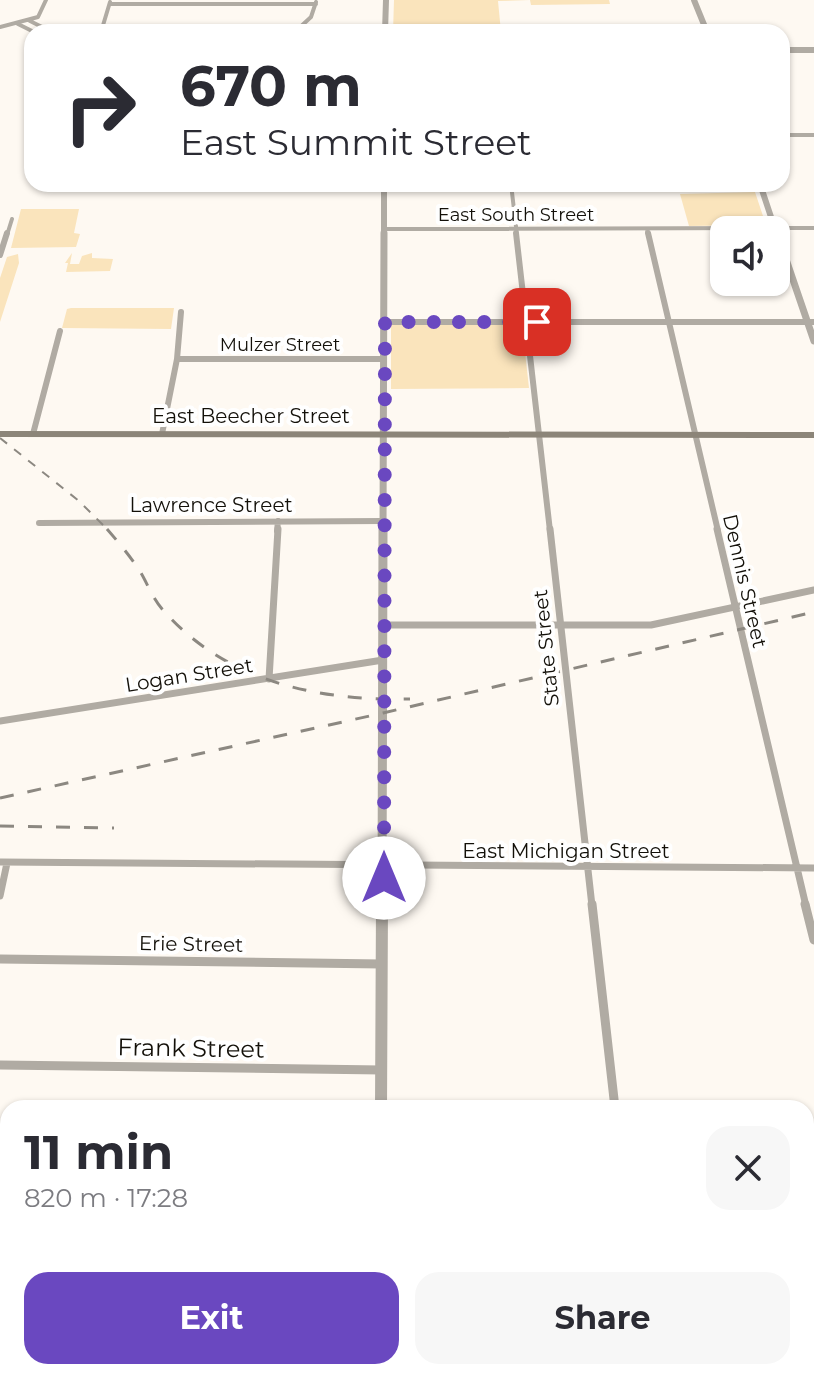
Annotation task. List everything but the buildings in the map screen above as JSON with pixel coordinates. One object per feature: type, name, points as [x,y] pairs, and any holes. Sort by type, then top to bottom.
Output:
[{"type":"main road","name":"East Beecher Street","points":[[0,434],[814,435]]},
{"type":"street","points":[[0,27],[40,15],[46,0]]},
{"type":"street","points":[[385,24],[386,0]]},
{"type":"street","points":[[694,0],[704,24]]},
{"type":"street","points":[[103,24],[110,2],[316,2],[305,24]]},
{"type":"street","points":[[24,22],[30,24]]},
{"type":"street","points":[[790,50],[814,50]]},
{"type":"street","points":[[790,135],[814,135]]},
{"type":"street","points":[[381,1100],[384,192]]},
{"type":"street","name":"State Street","points":[[512,192],[614,1100]]},
{"type":"street","points":[[763,192],[771,216]]},
{"type":"street","points":[[0,255],[12,219]]},
{"type":"street","name":"East South Street","points":[[790,228],[814,228]]},
{"type":"street","name":"East South Street","points":[[385,229],[710,229]]},
{"type":"street","name":"Dennis Street","points":[[647,229],[814,940]]},
{"type":"street","points":[[790,267],[811,322],[814,341]]},
{"type":"street","points":[[162,434],[177,359],[181,312]]},
{"type":"street","points":[[385,322],[811,322]]},
{"type":"street","points":[[33,434],[60,331]]},
{"type":"street","name":"Mulzer Street","points":[[177,359],[384,359]]},
{"type":"street","points":[[269,679],[278,521]]},
{"type":"street","name":"Lawrence Street","points":[[39,523],[383,521]]},
{"type":"street","points":[[384,625],[651,625],[814,590]]},
{"type":"street","name":"Logan Street","points":[[0,721],[383,660]]},
{"type":"street","points":[[0,896],[4,862]]},
{"type":"street","name":"East Michigan Street","points":[[4,862],[814,868]]},
{"type":"street","name":"Erie Street","points":[[0,959],[382,964]]},
{"type":"street","name":"Frank Street","points":[[0,1065],[382,1070]]},
{"type":"shaded area","points":[[394,0],[530,0],[498,1],[500,24],[393,24]]},
{"type":"shaded area","points":[[530,0],[609,0],[610,4],[531,5]]},
{"type":"shaded area","points":[[755,192],[763,216],[710,216],[710,226],[689,226],[680,194]]},
{"type":"shaded area","points":[[21,209],[79,209],[74,233],[80,234],[76,247],[11,248]]},
{"type":"shaded area","points":[[72,253],[70,264],[79,264],[82,256],[92,253],[92,258],[113,259],[110,271],[66,272],[68,263],[65,263]]},
{"type":"shaded area","points":[[18,254],[19,263],[0,322],[0,278],[7,257]]},
{"type":"shaded area","points":[[174,308],[171,329],[62,328],[67,309]]},
{"type":"shaded area","points":[[391,325],[522,325],[529,388],[391,389]]},
{"type":"railway","points":[[0,438],[79,501],[107,529]]},
{"type":"railway","points":[[107,529],[137,567],[163,610],[188,635],[215,655],[245,670],[308,691],[376,699],[410,699]]},
{"type":"railway","points":[[0,798],[383,713],[814,612]]},
{"type":"railway","points":[[0,826],[114,828]]},
{"type":"route","points":[[384,878],[385,322],[537,322]]}]
